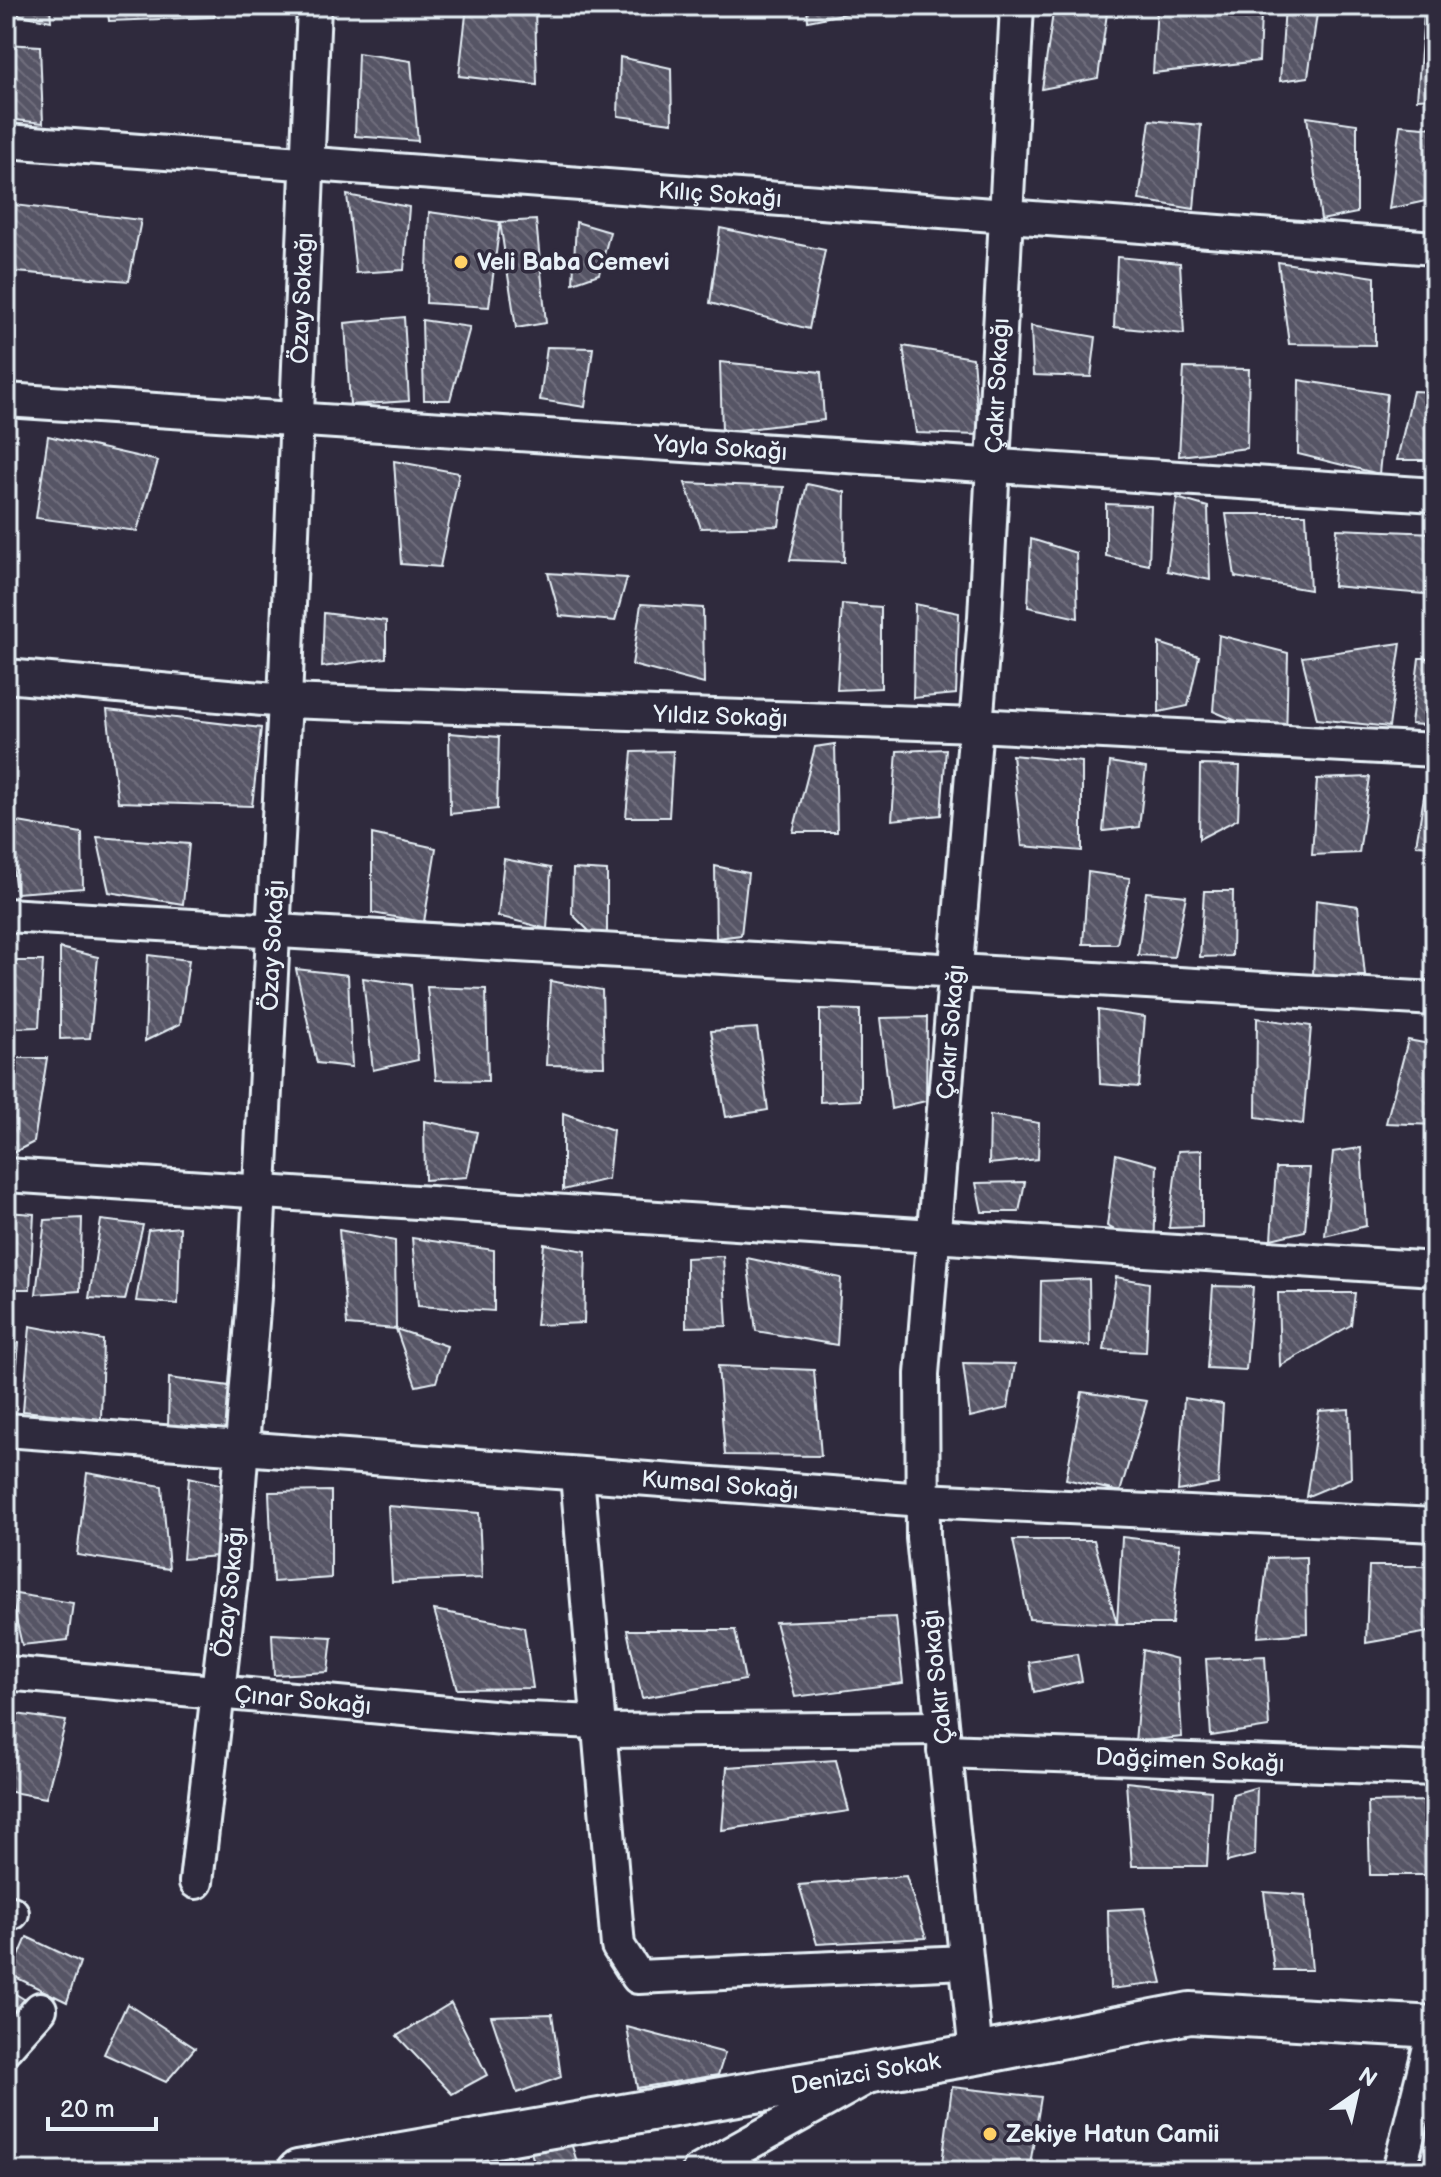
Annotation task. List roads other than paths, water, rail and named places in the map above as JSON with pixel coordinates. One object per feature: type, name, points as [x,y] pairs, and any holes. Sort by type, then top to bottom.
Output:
[{"type":"street","name":"Özay Sokağı","points":[[196,1882],[242,1450],[255,1285],[285,701],[314,6]]},
{"type":"street","name":"Çakır Sokağı","points":[[976,2054],[923,1538],[922,1374],[985,617],[1017,6]]},
{"type":"street","name":"Kılıç Sokağı","points":[[6,141],[1435,248]]},
{"type":"street","name":"Yayla Sokağı","points":[[6,400],[1435,495]]},
{"type":"street","name":"Yıldız Sokağı","points":[[6,676],[285,701],[976,725],[1435,750]]},
{"type":"street","points":[[6,915],[1435,999]]},
{"type":"street","points":[[6,1175],[1435,1269]]},
{"type":"street","name":"Kumsal Sokağı","points":[[6,1430],[923,1500],[1435,1525]]},
{"type":"street","points":[[577,1475],[618,1946],[638,1977],[965,1962]]},
{"type":"street","name":"Çınar Sokağı","points":[[6,1673],[599,1726],[943,1739]]},
{"type":"street","name":"Dağçimen Sokağı","points":[[943,1739],[1435,1769]]},
{"type":"street","points":[[6,2047],[40,2009]]},
{"type":"street","name":"Denizci Sokak","points":[[298,2171],[976,2054],[1190,2013],[1435,2027]]},
{"type":"street","points":[[1399,2171],[1426,2096],[1435,2027]]},
{"type":"street","points":[[699,2171],[879,2071]]},
{"type":"place","name":"Veli Baba Cemevi","points":[[461,262]]},
{"type":"place","name":"Zekiye Hatun Camii","points":[[990,2134]]}]
